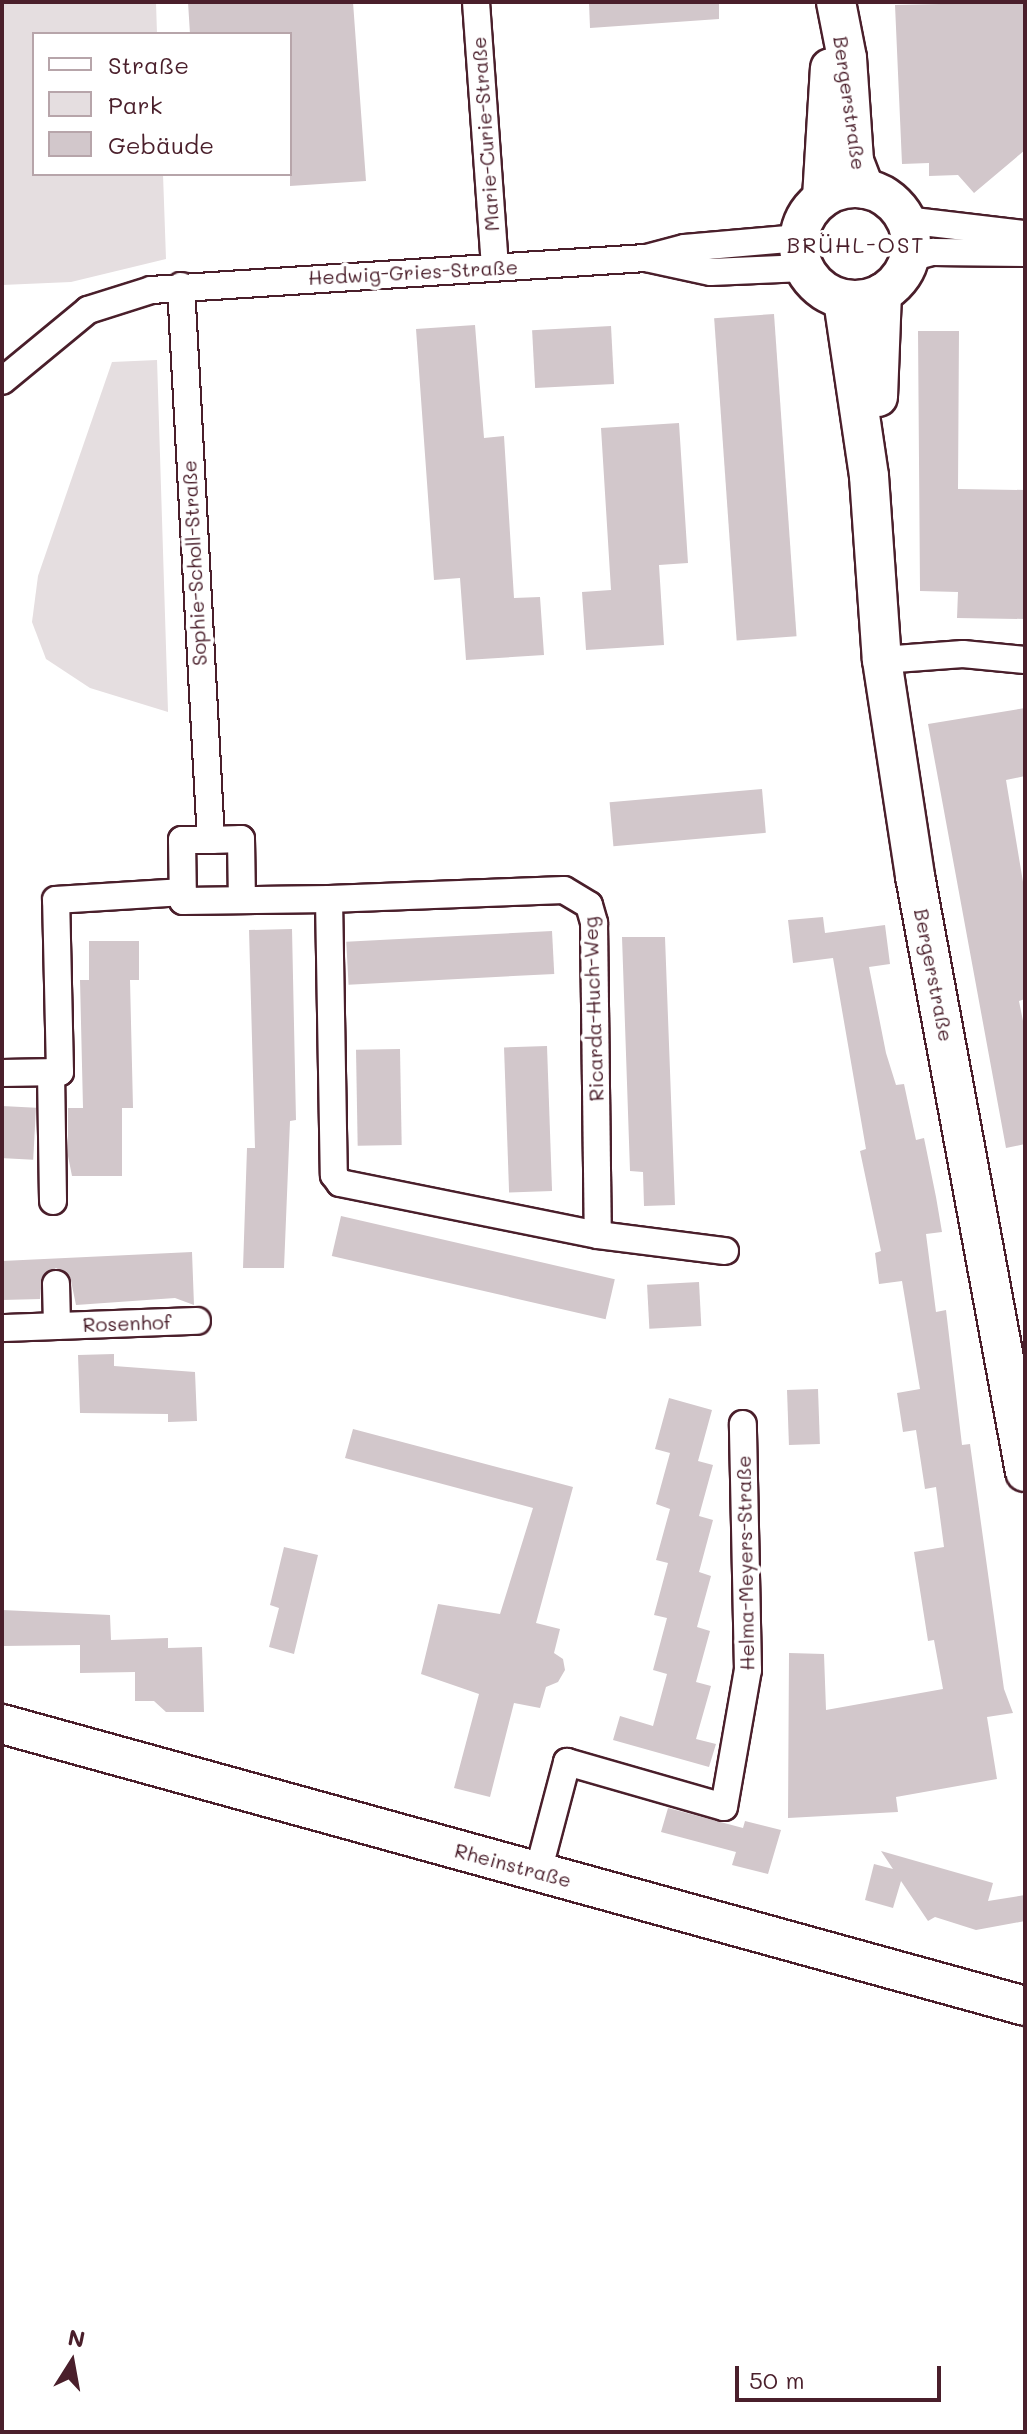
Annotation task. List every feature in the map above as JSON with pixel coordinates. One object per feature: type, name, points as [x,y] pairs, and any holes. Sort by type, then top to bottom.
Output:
[{"type":"street","name":"Marie-Curie-Straße","points":[[476,2],[495,267]]},
{"type":"street","name":"Bergerstraße","points":[[837,10],[847,58],[854,161],[865,189]]},
{"type":"street","name":"Bergerstraße","points":[[801,253],[803,222],[822,198],[827,181],[827,88],[837,10]]},
{"type":"street","name":"Bergerstraße","points":[[822,198],[865,189],[892,202],[905,220]]},
{"type":"street","points":[[801,253],[820,288],[843,300],[882,293],[903,274],[910,258],[905,220],[1025,234]]},
{"type":"street","name":"Hedwig-Gries-Straße","points":[[2,381],[88,310],[151,290],[646,258],[684,248],[801,253]]},
{"type":"street","points":[[910,258],[933,252],[1025,253]]},
{"type":"street","name":"Sophie-Scholl-Straße","points":[[181,286],[211,840]]},
{"type":"street","name":"Bergerstraße","points":[[869,476],[882,293]]},
{"type":"street","name":"Bergerstraße","points":[[843,300],[869,476],[882,660],[915,876],[1025,1472]]},
{"type":"street","points":[[882,660],[963,654],[1025,660]]},
{"type":"street","points":[[241,839],[242,900],[183,901],[182,840],[211,840],[241,839]]},
{"type":"street","name":"Ricarda-Huch-Weg","points":[[242,900],[564,890],[589,905],[594,923],[598,1235]]},
{"type":"street","points":[[2,1073],[60,1072],[56,900],[183,892]]},
{"type":"street","points":[[329,899],[334,1175],[340,1183],[598,1235],[725,1251]]},
{"type":"street","points":[[51,1072],[53,1201]]},
{"type":"street","name":"Rosenhof","points":[[56,1284],[57,1326]]},
{"type":"street","name":"Rosenhof","points":[[2,1328],[197,1321]]},
{"type":"street","name":"Helma-Meyers-Straße","points":[[538,1872],[567,1762],[724,1807],[748,1670],[743,1424]]},
{"type":"street","name":"Rheinstraße","points":[[2,1724],[1025,2006]]},
{"type":"green space","points":[[2,2],[156,2],[157,32],[32,32],[32,176],[163,176],[166,259],[71,282],[2,285]]},
{"type":"green space","points":[[157,360],[168,712],[90,688],[46,659],[32,622],[38,576],[112,362]]},
{"type":"building","points":[[188,2],[353,2],[366,181],[290,186],[292,32],[190,32]]},
{"type":"building","points":[[589,2],[719,2],[719,19],[590,28]]},
{"type":"building","points":[[1025,2],[1025,150],[974,193],[958,175],[929,176],[929,163],[902,164],[895,5]]},
{"type":"building","points":[[774,314],[797,636],[737,640],[714,318]]},
{"type":"building","points":[[475,325],[484,438],[504,436],[514,598],[540,597],[544,655],[466,660],[460,578],[434,580],[416,329]]},
{"type":"building","points":[[611,326],[614,384],[535,388],[532,330]]},
{"type":"building","points":[[918,331],[959,331],[958,489],[1025,490],[1025,619],[957,618],[958,592],[920,591]]},
{"type":"building","points":[[679,423],[688,563],[659,565],[664,645],[586,650],[582,592],[611,590],[601,428]]},
{"type":"building","points":[[1025,708],[1025,776],[1006,780],[1025,894],[1025,999],[1019,1001],[1025,1031],[1025,1144],[1006,1148],[928,724]]},
{"type":"building","points":[[762,789],[766,833],[613,846],[610,802]]},
{"type":"building","points":[[823,917],[825,933],[885,925],[890,964],[869,967],[886,1053],[896,1085],[904,1084],[916,1140],[924,1138],[936,1197],[942,1232],[926,1234],[936,1312],[946,1310],[962,1445],[970,1444],[1004,1689],[1013,1713],[987,1717],[997,1779],[896,1797],[898,1812],[788,1818],[789,1653],[824,1654],[826,1710],[943,1689],[934,1640],[928,1641],[914,1552],[944,1547],[936,1487],[925,1489],[916,1430],[903,1432],[897,1393],[920,1389],[902,1281],[879,1284],[875,1253],[881,1251],[860,1151],[866,1149],[833,958],[793,963],[788,920]]},
{"type":"building","points":[[292,929],[296,1120],[290,1121],[284,1268],[243,1268],[247,1148],[255,1148],[249,930]]},
{"type":"building","points":[[552,931],[554,974],[349,985],[346,942]]},
{"type":"building","points":[[622,937],[665,937],[675,1205],[644,1206],[643,1172],[630,1171]]},
{"type":"building","points":[[89,941],[139,941],[139,980],[130,980],[133,1108],[122,1108],[122,1176],[72,1176],[68,1156],[68,1108],[83,1108],[80,980],[89,980]]},
{"type":"building","points":[[547,1046],[552,1191],[509,1192],[504,1048]]},
{"type":"building","points":[[400,1049],[402,1145],[358,1146],[356,1050]]},
{"type":"building","points":[[2,1106],[36,1108],[33,1160],[2,1158]]},
{"type":"building","points":[[341,1216],[615,1279],[606,1319],[332,1256]]},
{"type":"building","points":[[192,1252],[194,1305],[175,1298],[76,1305],[70,1276],[56,1268],[42,1277],[40,1299],[2,1300],[2,1261]]},
{"type":"building","points":[[699,1282],[701,1326],[649,1329],[647,1285]]},
{"type":"building","points":[[114,1354],[114,1366],[195,1372],[197,1421],[168,1422],[168,1414],[80,1413],[78,1355]]},
{"type":"building","points":[[818,1389],[820,1444],[789,1445],[787,1390]]},
{"type":"building","points":[[669,1398],[712,1410],[698,1461],[713,1465],[699,1516],[713,1520],[699,1572],[711,1576],[697,1627],[710,1631],[696,1682],[711,1686],[696,1739],[716,1744],[709,1767],[613,1740],[620,1716],[653,1726],[667,1674],[653,1670],[667,1618],[654,1615],[668,1563],[656,1560],[670,1509],[656,1504],[670,1453],[655,1449]]},
{"type":"building","points":[[353,1429],[573,1487],[536,1623],[560,1629],[554,1653],[563,1659],[565,1670],[558,1682],[546,1687],[540,1708],[514,1703],[490,1797],[454,1788],[479,1694],[421,1674],[438,1604],[500,1614],[533,1508],[345,1458]]},
{"type":"building","points":[[284,1547],[318,1555],[294,1654],[269,1647],[279,1608],[270,1605]]},
{"type":"building","points":[[2,1610],[110,1615],[111,1640],[168,1638],[168,1648],[202,1647],[204,1712],[166,1712],[154,1701],[135,1701],[135,1672],[80,1673],[80,1645],[2,1646]]},
{"type":"building","points":[[668,1808],[743,1828],[745,1821],[781,1830],[768,1874],[732,1865],[736,1852],[661,1832]]},
{"type":"building","points":[[881,1851],[993,1883],[988,1901],[1025,1895],[1025,1921],[976,1930],[935,1917],[928,1921],[901,1881],[893,1908],[865,1900],[874,1864],[893,1869]]},
{"type":"district","name":"BRÜHL-OST","points":[[856,245]]}]
